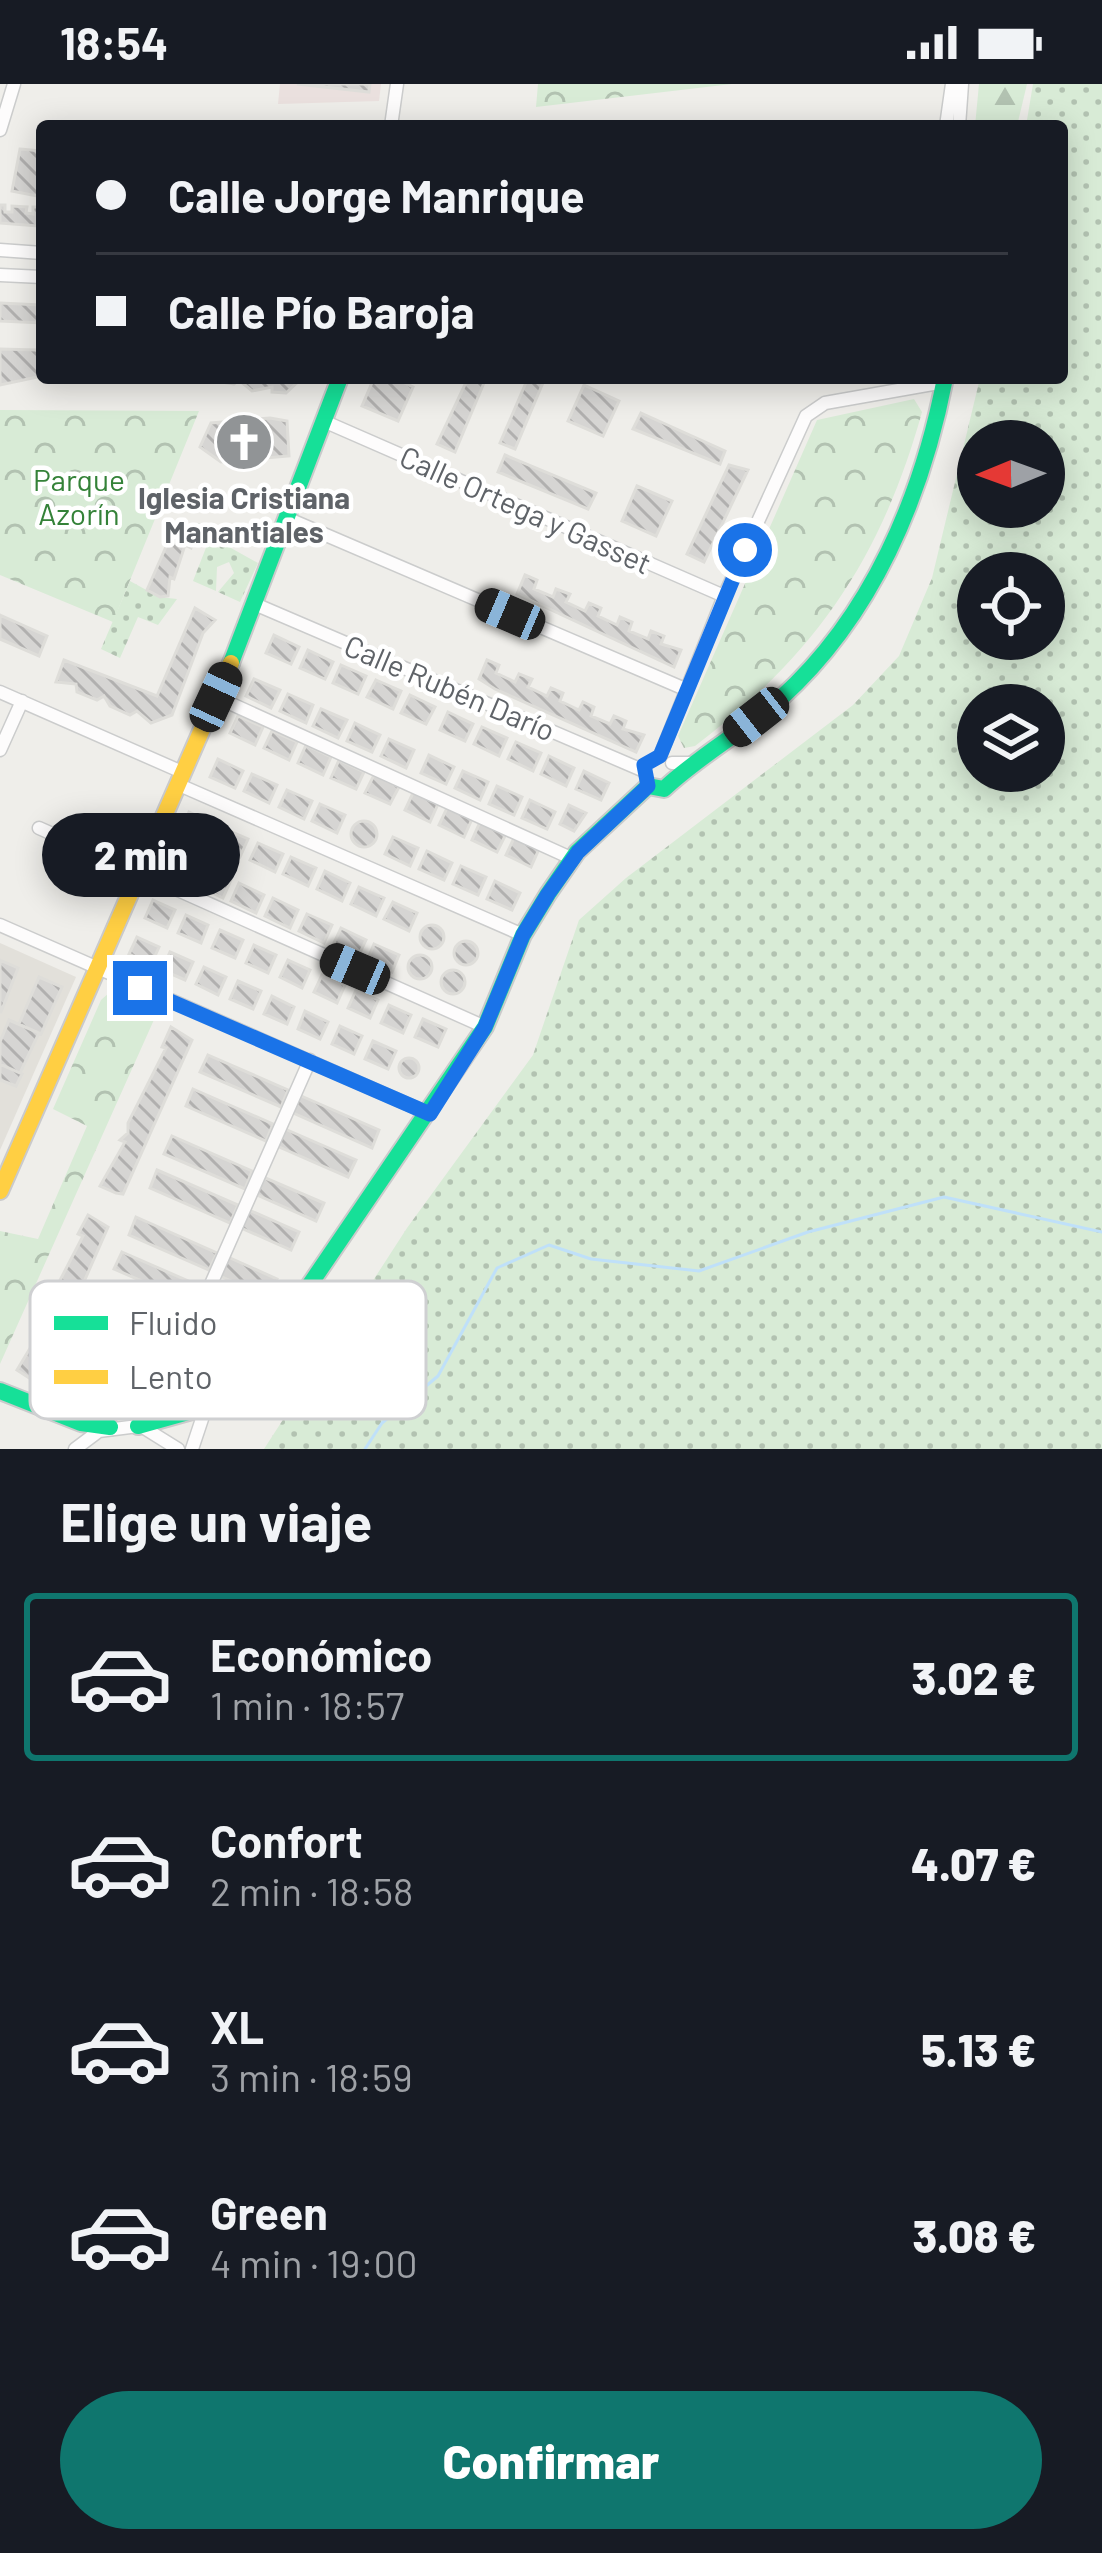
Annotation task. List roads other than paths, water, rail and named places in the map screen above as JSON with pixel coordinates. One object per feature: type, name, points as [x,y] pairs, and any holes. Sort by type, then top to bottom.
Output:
[{"type":"street","points":[[0,130],[14,84]]},
{"type":"street","points":[[393,120],[397,84]]},
{"type":"street","points":[[947,120],[952,84]]},
{"type":"street","points":[[959,120],[962,84]]},
{"type":"street","points":[[0,250],[36,253]]},
{"type":"street","points":[[0,275],[36,277]]},
{"type":"street","points":[[0,1191],[257,605],[338,384]]},
{"type":"street","points":[[644,779],[664,789],[685,689],[814,408],[925,384]]},
{"type":"street","points":[[314,1281],[485,1027],[523,935],[573,859],[644,779],[646,760],[668,767],[698,764],[785,694],[834,638],[882,568],[917,487],[943,384]]},
{"type":"street","name":"Calle Ortega y Gasset","points":[[328,422],[724,596]]},
{"type":"street","points":[[291,520],[685,689]]},
{"type":"street","name":"Calle Rubén Darío","points":[[257,605],[644,779]]},
{"type":"street","points":[[0,692],[523,935]]},
{"type":"street","points":[[216,697],[573,859]]},
{"type":"street","points":[[0,750],[22,701]]},
{"type":"street","points":[[39,828],[485,1027]]},
{"type":"street","points":[[0,925],[430,1114]]},
{"type":"street","points":[[212,1281],[310,1060]]},
{"type":"street","points":[[0,1390],[30,1402]]},
{"type":"street","points":[[71,1419],[110,1427],[164,1419]]},
{"type":"street","points":[[139,1426],[145,1419]]},
{"type":"street","points":[[192,1449],[202,1419]]},
{"type":"street","points":[[139,1426],[178,1449]]},
{"type":"street","points":[[75,1449],[110,1427]]},
{"type":"waterway","points":[[426,1386],[438,1376],[497,1268],[549,1245],[591,1259],[699,1271],[808,1232],[944,1197],[1102,1232]]},
{"type":"waterway","points":[[365,1449],[387,1419]]},
{"type":"place","name":"Iglesia Cristiana Manantiales","points":[[244,442]]},
{"type":"park label","name":"Parque Azorín","points":[[79,496]]}]
